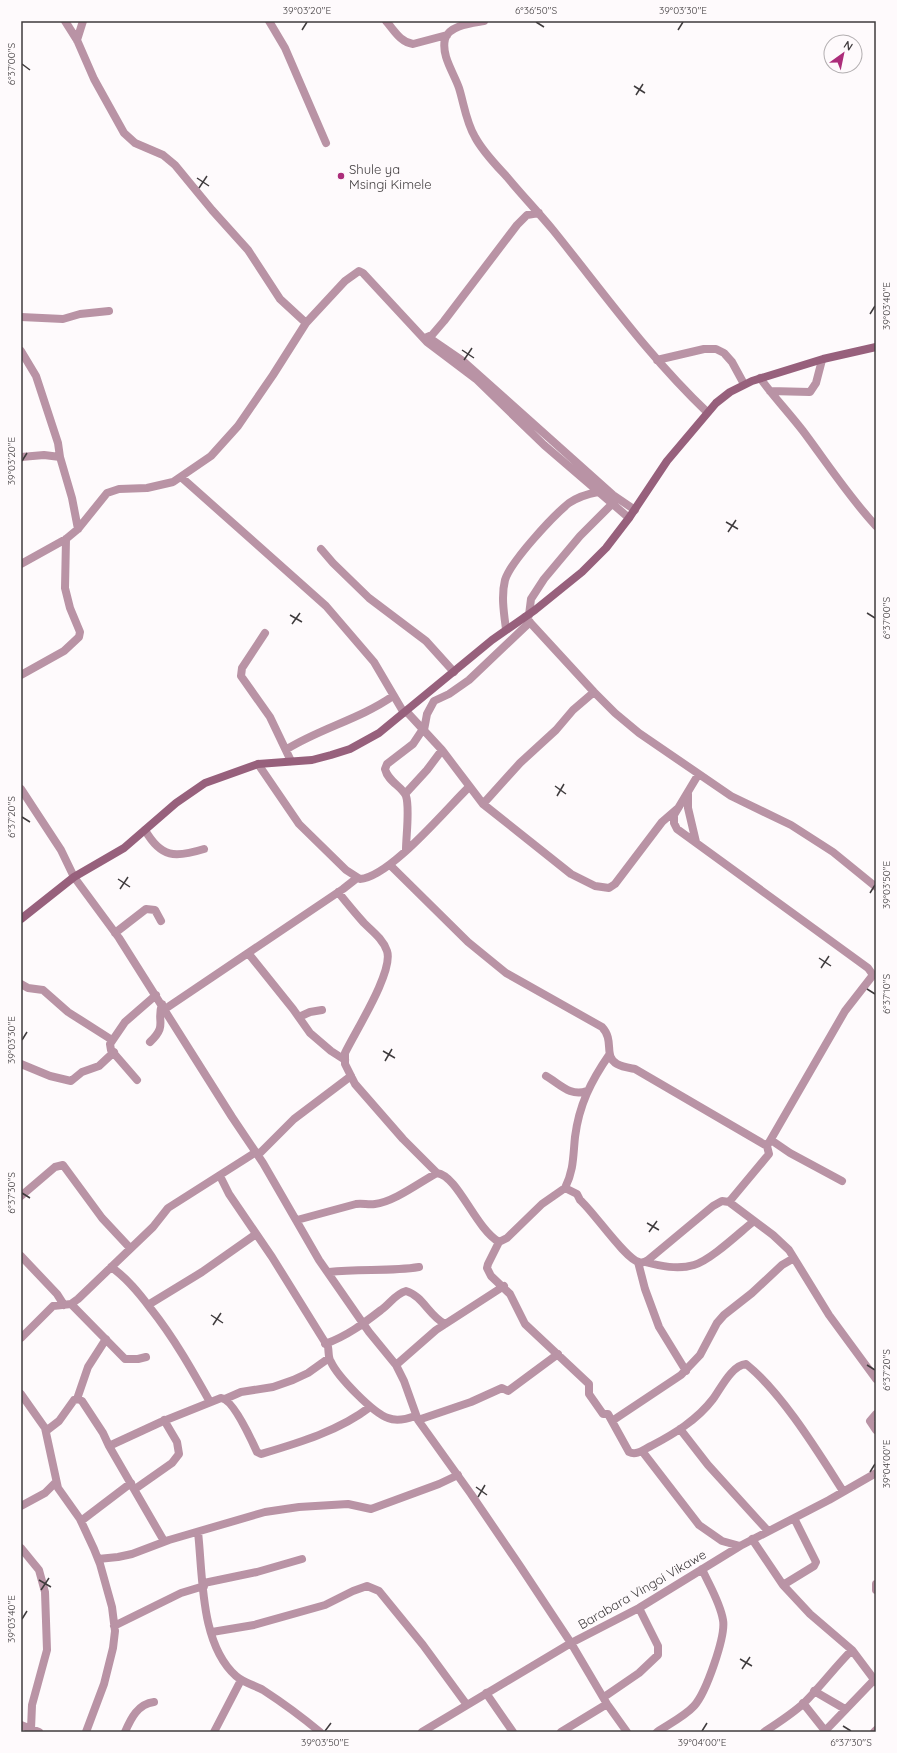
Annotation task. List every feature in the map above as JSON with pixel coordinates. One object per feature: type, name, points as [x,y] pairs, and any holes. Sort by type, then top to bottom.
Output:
[{"type":"street","points":[[65,21],[77,40],[94,79],[124,133],[135,143],[162,155],[175,165],[248,250],[280,299],[306,323]]},
{"type":"street","points":[[77,40],[82,21]]},
{"type":"street","points":[[269,21],[285,48],[326,143]]},
{"type":"street","points":[[386,21],[402,40],[413,44],[447,35],[457,27],[484,21]]},
{"type":"street","points":[[447,35],[445,46],[447,59],[458,84],[468,123],[474,137],[485,154],[539,214],[626,325],[681,386],[707,412]]},
{"type":"street","points":[[426,338],[458,304],[517,225],[528,215],[539,214]]},
{"type":"street","points":[[21,564],[66,539],[78,529],[107,493],[119,489],[161,486],[181,477],[211,456],[238,426],[273,376],[306,323],[345,281],[359,271],[363,273],[426,338],[476,379],[544,445],[629,518]]},
{"type":"street","points":[[21,317],[63,319],[80,314],[109,311]]},
{"type":"street","points":[[426,338],[463,361],[613,496],[635,510]]},
{"type":"street","points":[[406,850],[408,808],[405,794],[386,774],[386,766],[413,744],[423,729],[427,714],[434,702],[449,694],[469,680],[528,618],[582,572],[606,548],[635,510],[667,461],[707,412],[725,396],[744,384],[760,378],[876,346]]},
{"type":"street","points":[[657,360],[704,349],[716,349],[724,353],[732,362],[744,384]]},
{"type":"street","points":[[21,351],[36,376],[58,443],[60,457],[72,498],[78,529]]},
{"type":"street","points":[[770,391],[787,390],[810,392],[817,379],[822,360]]},
{"type":"street","points":[[760,378],[803,431],[860,509],[876,526]]},
{"type":"street","points":[[21,457],[44,455],[60,457]]},
{"type":"street","points":[[181,477],[326,606],[355,641],[371,656],[393,696],[405,712],[442,750],[483,804],[571,874],[604,889],[615,884],[665,819],[679,808]]},
{"type":"street","points":[[506,629],[503,593],[505,582],[513,563],[562,510],[580,497],[598,492]]},
{"type":"street","points":[[528,618],[531,599],[544,579],[580,536],[612,504]]},
{"type":"street","points":[[21,675],[64,651],[79,637],[80,632],[70,608],[65,588],[66,539]]},
{"type":"street","points":[[321,549],[332,563],[370,598],[426,641],[454,672]]},
{"type":"street","points":[[21,919],[74,877],[124,848],[194,789],[234,771],[258,764],[312,760],[350,749],[379,733],[506,629],[528,618]]},
{"type":"street","points":[[528,618],[594,692],[638,733],[731,796],[791,825],[833,852],[876,887]]},
{"type":"street","points":[[265,633],[242,668],[241,676],[270,717],[291,761]]},
{"type":"street","points":[[483,804],[512,772],[556,730],[573,710],[594,692]]},
{"type":"street","points":[[286,749],[304,738],[372,710],[393,696]]},
{"type":"street","points":[[405,794],[427,770],[442,750]]},
{"type":"street","points":[[258,764],[299,824],[326,852],[357,878]]},
{"type":"street","points":[[698,775],[673,819],[674,823],[682,833],[868,968],[872,975],[845,1011],[829,1036],[769,1143],[769,1154],[729,1202]]},
{"type":"street","points":[[150,1042],[159,1033],[161,1028],[160,1011],[164,1007],[248,953],[357,878],[366,878],[390,865],[469,786]]},
{"type":"street","points":[[21,789],[61,850],[74,877],[115,933],[164,1007],[232,1117],[257,1153],[319,1260],[396,1366],[404,1381],[416,1418],[458,1475],[572,1644],[605,1700],[627,1732]]},
{"type":"street","points":[[689,791],[688,808],[696,842]]},
{"type":"street","points":[[145,830],[157,848],[165,852],[188,854],[204,848]]},
{"type":"street","points":[[390,865],[468,942],[506,973],[602,1027],[609,1036],[609,1055],[587,1091],[580,1108],[575,1136],[572,1172],[565,1188],[542,1204],[507,1238],[499,1242],[492,1253],[488,1268],[491,1276],[504,1286],[510,1294],[525,1324],[589,1384],[589,1394],[603,1414],[608,1414],[628,1452],[635,1454],[680,1429],[701,1412],[736,1368],[746,1364],[774,1393],[793,1417],[843,1491]]},
{"type":"street","points":[[338,892],[382,942],[388,952],[386,965],[379,987],[348,1047],[345,1064],[351,1076],[393,1128],[437,1173],[450,1180],[484,1231],[499,1242]]},
{"type":"street","points":[[115,933],[146,908],[155,910],[161,921]]},
{"type":"street","points":[[248,953],[263,969],[310,1033],[331,1052],[345,1060]]},
{"type":"street","points":[[21,984],[28,988],[43,990],[68,1012],[112,1040]]},
{"type":"street","points":[[137,1080],[109,1046],[119,1028],[156,995]]},
{"type":"street","points":[[299,1018],[310,1012],[322,1010]]},
{"type":"street","points":[[21,1064],[50,1076],[71,1081],[82,1072],[99,1066],[114,1052]]},
{"type":"street","points":[[609,1055],[617,1064],[635,1070],[842,1181]]},
{"type":"street","points":[[21,1338],[53,1306],[68,1305],[111,1267],[153,1227],[168,1208],[257,1153],[294,1119],[351,1076]]},
{"type":"street","points":[[546,1076],[576,1094],[587,1091]]},
{"type":"street","points":[[21,1196],[55,1167],[62,1165],[102,1218],[130,1248]]},
{"type":"street","points":[[297,1220],[365,1202],[375,1204],[392,1198],[437,1173]]},
{"type":"street","points":[[220,1176],[229,1194],[325,1344],[329,1352],[329,1358],[340,1374],[370,1407],[389,1419],[404,1420],[416,1418],[471,1402],[502,1388],[508,1391],[558,1354]]},
{"type":"street","points":[[565,1188],[577,1194],[580,1200],[616,1242],[642,1262],[667,1266],[694,1265],[704,1261],[754,1221]]},
{"type":"street","points":[[642,1262],[713,1206],[722,1201],[729,1202],[783,1243],[830,1315],[876,1379]]},
{"type":"street","points":[[148,1305],[202,1272],[256,1234]]},
{"type":"street","points":[[21,1256],[68,1305],[106,1339],[125,1359],[138,1359],[146,1356]]},
{"type":"street","points":[[612,1421],[686,1371],[700,1355],[711,1333],[724,1315],[752,1293],[782,1265],[794,1258]]},
{"type":"street","points":[[642,1262],[644,1289],[659,1328],[686,1371]]},
{"type":"street","points":[[111,1267],[124,1277],[148,1305],[180,1349],[210,1402]]},
{"type":"street","points":[[329,1272],[350,1269],[395,1271],[419,1267]]},
{"type":"street","points":[[396,1366],[422,1340],[504,1286]]},
{"type":"street","points":[[325,1344],[347,1336],[363,1322],[381,1310],[396,1296],[406,1291],[419,1299],[432,1316],[445,1324]]},
{"type":"street","points":[[46,1431],[59,1421],[74,1400],[77,1399],[88,1367],[106,1339]]},
{"type":"street","points":[[109,1446],[164,1420],[210,1402],[225,1399],[241,1392],[273,1387],[293,1380],[308,1373],[329,1358]]},
{"type":"street","points":[[21,1394],[36,1414],[46,1431],[56,1482],[81,1521],[98,1559],[112,1607],[114,1626],[113,1648],[104,1684],[86,1732]]},
{"type":"street","points":[[77,1399],[82,1401],[90,1411],[164,1541]]},
{"type":"street","points":[[225,1399],[239,1419],[257,1452],[261,1454],[308,1439],[358,1416],[370,1407]]},
{"type":"street","points":[[876,1414],[870,1421],[876,1430]]},
{"type":"street","points":[[81,1521],[133,1486],[172,1463],[180,1454],[177,1442],[164,1420]]},
{"type":"street","points":[[680,1429],[708,1465],[768,1531]]},
{"type":"street","points":[[642,1451],[700,1525],[722,1541],[740,1546]]},
{"type":"street","name":"Barabara Vingoi Vikawe","points":[[422,1732],[486,1693],[639,1608],[740,1546],[876,1473]]},
{"type":"street","points":[[98,1559],[118,1558],[164,1541],[244,1518],[287,1509],[348,1504],[371,1508],[432,1487],[458,1475]]},
{"type":"street","points":[[21,1506],[45,1493],[56,1482]]},
{"type":"street","points":[[783,1585],[814,1566],[816,1562],[794,1518]]},
{"type":"street","points":[[198,1532],[205,1605],[219,1653],[226,1664],[241,1680],[261,1689],[275,1698],[320,1732]]},
{"type":"street","points":[[752,1540],[783,1585],[810,1614],[852,1650],[875,1681],[845,1709],[826,1731],[803,1704]]},
{"type":"street","points":[[21,1548],[39,1570],[45,1592],[47,1650],[32,1705],[35,1730],[21,1725]]},
{"type":"street","points":[[114,1626],[181,1593],[204,1584],[257,1572],[302,1559]]},
{"type":"street","points":[[657,1732],[696,1704],[714,1664],[720,1646],[724,1621],[702,1569]]},
{"type":"street","points":[[876,1584],[876,1590]]},
{"type":"street","points":[[212,1632],[254,1625],[325,1605],[353,1591],[371,1586],[379,1591],[423,1645],[467,1705]]},
{"type":"street","points":[[561,1732],[605,1700],[639,1673],[658,1655],[658,1646],[639,1608]]},
{"type":"street","points":[[764,1732],[803,1704],[832,1670],[852,1650]]},
{"type":"street","points":[[214,1732],[241,1680]]},
{"type":"street","points":[[814,1691],[845,1709]]},
{"type":"street","points":[[486,1693],[513,1732]]},
{"type":"street","points":[[125,1732],[138,1709],[146,1703],[154,1702]]},
{"type":"place","name":"Shule ya Msingi Kimele","points":[[341,176]]}]
